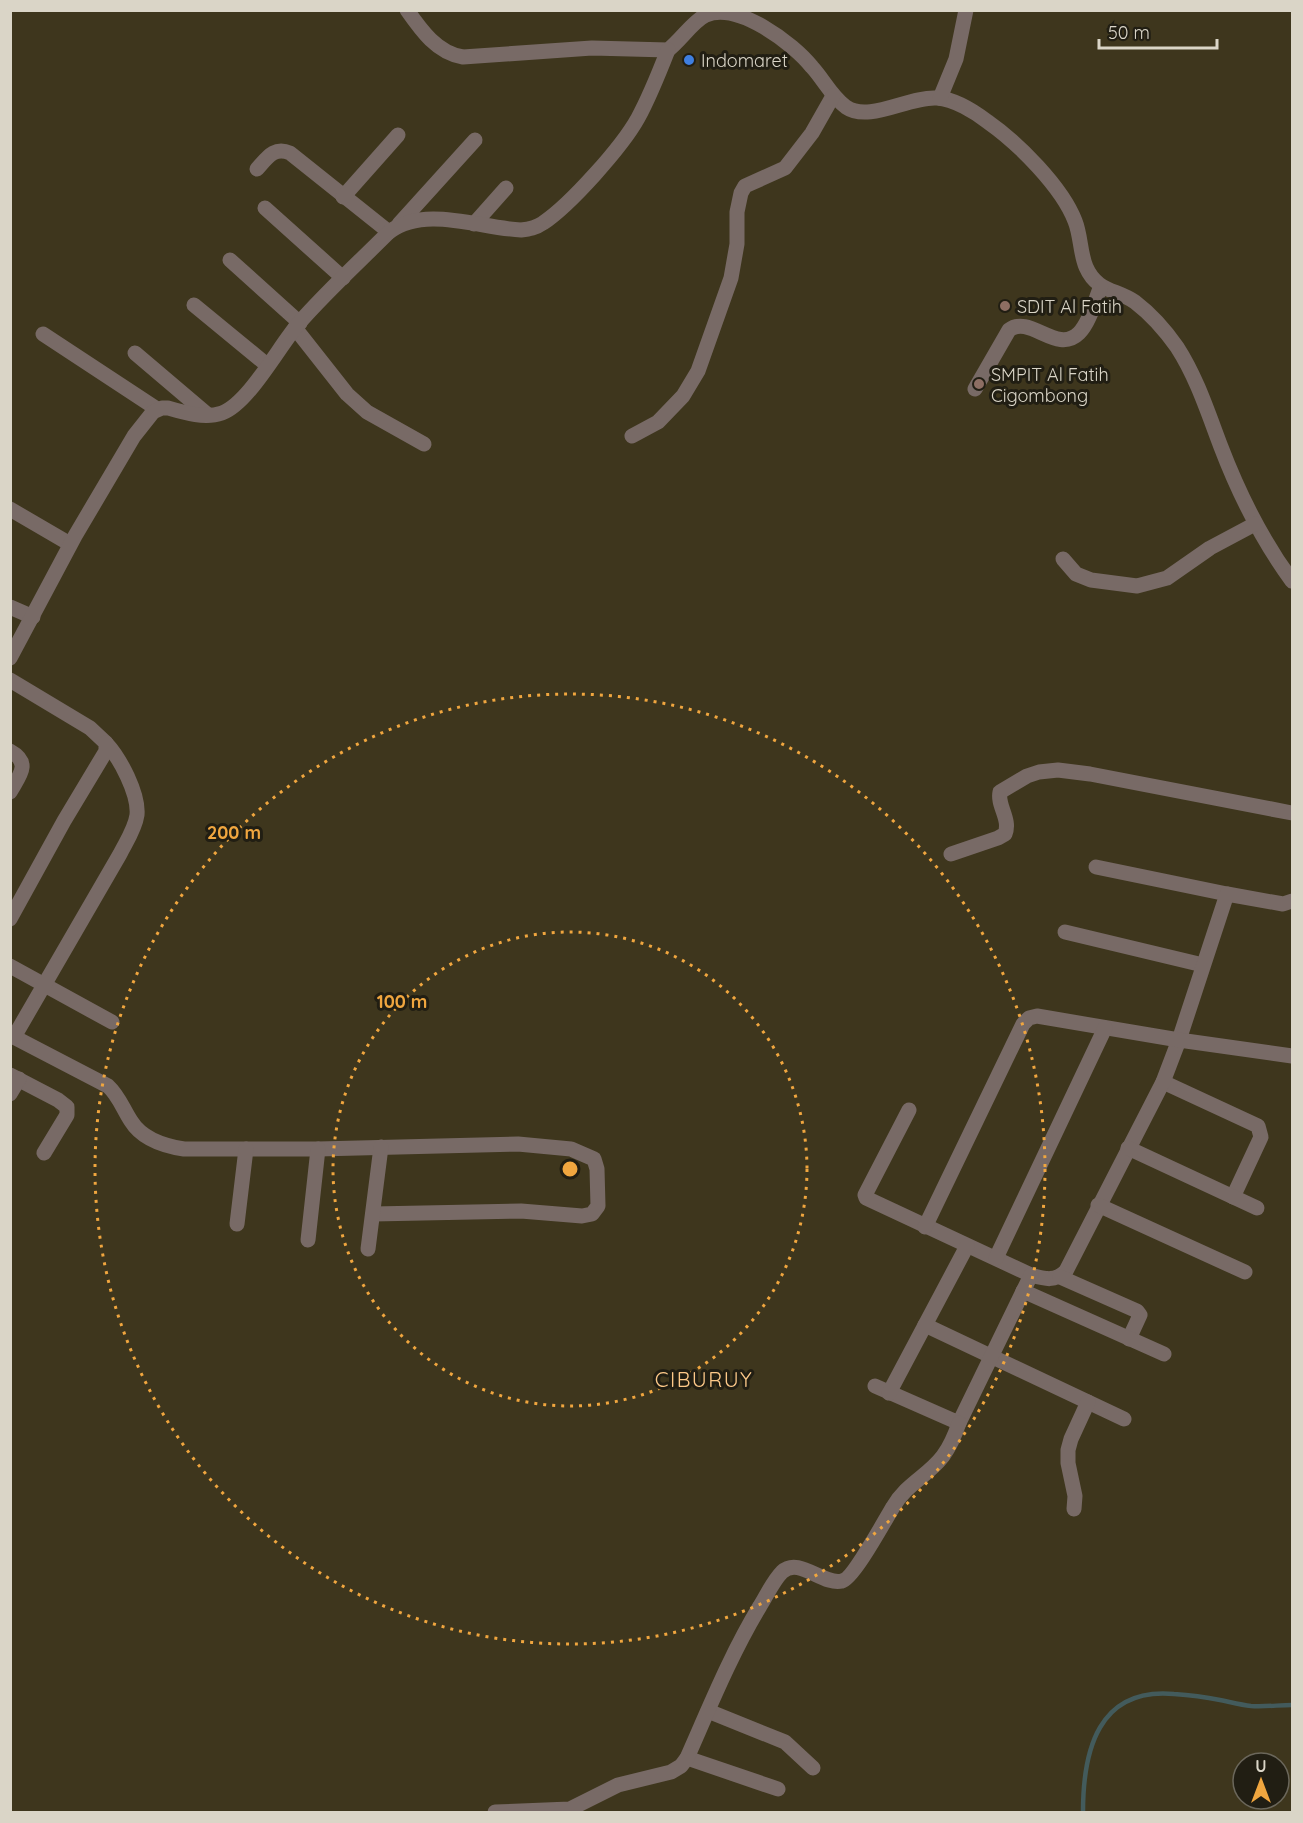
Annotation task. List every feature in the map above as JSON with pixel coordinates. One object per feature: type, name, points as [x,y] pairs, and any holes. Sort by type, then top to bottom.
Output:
[{"type":"street","points":[[406,10],[441,50],[454,56],[494,56],[592,48],[668,50]]},
{"type":"street","points":[[940,98],[956,59],[966,10]]},
{"type":"street","points":[[394,228],[420,219],[512,229],[529,229],[542,224],[604,162],[633,126],[668,50],[697,21],[705,15],[724,12],[754,16],[803,57],[834,96],[851,110],[866,113],[910,100],[940,98],[983,118],[1029,156],[1057,191],[1072,216],[1086,267],[1101,286],[1124,296],[1158,322],[1183,357],[1255,524],[1269,548],[1293,580]]},
{"type":"street","points":[[632,436],[658,422],[683,396],[698,371],[731,278],[738,244],[737,212],[745,186],[786,168],[812,133],[834,96]]},
{"type":"street","points":[[343,197],[398,135]]},
{"type":"street","points":[[10,658],[101,489],[147,418],[157,409],[168,408],[197,415],[208,415],[222,412],[238,402],[298,325],[394,228],[475,140]]},
{"type":"street","points":[[257,169],[274,152],[286,151],[343,197],[394,228]]},
{"type":"street","points":[[474,224],[506,188]]},
{"type":"street","points":[[265,208],[344,278]]},
{"type":"street","points":[[230,260],[298,325],[347,394],[390,426],[424,444]]},
{"type":"street","points":[[975,389],[1013,326],[1023,325],[1057,339],[1076,336],[1084,326],[1101,286]]},
{"type":"street","points":[[194,305],[267,365]]},
{"type":"street","points":[[43,334],[157,409]]},
{"type":"street","points":[[135,353],[208,415]]},
{"type":"street","points":[[10,509],[70,544]]},
{"type":"street","points":[[1063,559],[1076,574],[1091,580],[1137,586],[1167,578],[1210,548],[1255,524]]},
{"type":"street","points":[[10,607],[33,617]]},
{"type":"street","points":[[10,680],[90,728],[106,743],[115,754],[133,790],[136,802],[135,823],[120,854],[45,984],[12,1036],[108,1086],[116,1094],[137,1130],[169,1147],[318,1149],[518,1144],[571,1149],[594,1159],[597,1169],[598,1206],[592,1214],[582,1216],[521,1211],[373,1214]]},
{"type":"street","points":[[10,919],[64,821],[105,756],[106,743]]},
{"type":"street","points":[[10,751],[22,760],[23,767],[10,792]]},
{"type":"street","points":[[951,854],[1005,834],[1007,825],[999,798],[1000,792],[1027,776],[1048,770],[1090,774],[1293,813]]},
{"type":"street","points":[[1096,867],[1227,894],[1283,903],[1293,901]]},
{"type":"street","points":[[1060,1277],[1066,1271],[1163,1082],[1179,1041],[1227,894]]},
{"type":"street","points":[[1065,932],[1203,965]]},
{"type":"street","points":[[10,966],[112,1022]]},
{"type":"street","points":[[925,1227],[1023,1024],[1029,1018],[1037,1016],[1179,1041],[1293,1056]]},
{"type":"street","points":[[996,1257],[1105,1028]]},
{"type":"street","points":[[10,1094],[15,1077],[64,1104],[68,1111],[44,1153]]},
{"type":"street","points":[[1163,1082],[1258,1125],[1261,1137],[1233,1197]]},
{"type":"street","points":[[909,1110],[865,1195],[868,1200],[1031,1275],[1046,1279],[1060,1277],[1137,1311],[1140,1315],[1129,1339]]},
{"type":"street","points":[[368,1249],[381,1146]]},
{"type":"street","points":[[1128,1148],[1257,1208]]},
{"type":"street","points":[[237,1224],[246,1149]]},
{"type":"street","points":[[308,1240],[318,1149]]},
{"type":"street","points":[[1098,1205],[1245,1272]]},
{"type":"street","points":[[889,1393],[967,1246]]},
{"type":"street","points":[[495,1812],[570,1809],[618,1785],[671,1772],[681,1766],[687,1758],[739,1641],[783,1570],[790,1567],[799,1568],[837,1582],[847,1579],[900,1496],[943,1457],[1031,1275]]},
{"type":"street","points":[[1023,1291],[1164,1354]]},
{"type":"street","points":[[925,1325],[1124,1419]]},
{"type":"street","points":[[875,1386],[959,1423]]},
{"type":"street","points":[[1074,1509],[1075,1496],[1068,1463],[1068,1450],[1088,1402]]},
{"type":"street","points":[[708,1711],[785,1742],[813,1768]]},
{"type":"street","points":[[687,1758],[778,1789]]},
{"type":"waterway","points":[[1083,1812],[1084,1789],[1092,1746],[1100,1728],[1112,1712],[1128,1701],[1148,1695],[1174,1694],[1251,1706],[1292,1705]]},
{"type":"place","name":"Indomaret","points":[[689,60]]},
{"type":"place","name":"SDIT Al Fatih","points":[[1005,306]]},
{"type":"place","name":"SMPIT Al Fatih Cigombong","points":[[979,384]]},
{"type":"district","name":"CIBURUY","points":[[704,1379]]}]
